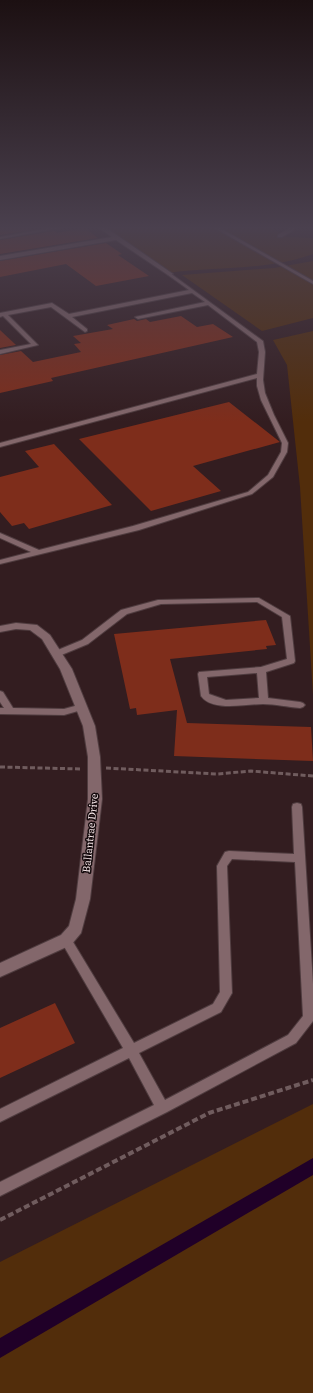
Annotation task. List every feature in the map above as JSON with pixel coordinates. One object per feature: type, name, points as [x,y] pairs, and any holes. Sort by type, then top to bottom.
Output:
[{"type":"street","name":"Ballantrae Drive","points":[[0,629],[16,626],[33,627],[46,637],[66,669],[89,726],[94,768],[95,799],[83,898],[76,929],[66,940]]},
{"type":"street","points":[[0,970],[66,940]]},
{"type":"lane","points":[[68,316],[187,292]]},
{"type":"lane","points":[[0,562],[136,528],[250,493],[271,476],[284,452],[285,443],[260,387],[263,352],[260,341],[193,292]]},
{"type":"lane","points":[[138,317],[209,303]]},
{"type":"lane","points":[[0,352],[35,345],[2,315],[52,305],[85,330]]},
{"type":"lane","points":[[0,445],[260,375]]},
{"type":"lane","points":[[0,535],[38,552]]},
{"type":"lane","points":[[0,541],[9,538]]},
{"type":"lane","points":[[56,654],[85,642],[124,612],[161,602],[259,600],[286,616],[291,661],[261,670],[202,674],[205,696],[213,702],[237,703],[264,701],[300,705]]},
{"type":"lane","points":[[261,670],[264,701]]},
{"type":"lane","points":[[0,694],[10,711]]},
{"type":"lane","points":[[0,711],[64,712],[82,707]]},
{"type":"lane","points":[[0,1189],[162,1108],[292,1039],[308,1017],[297,808]]},
{"type":"lane","points":[[0,1116],[132,1052],[217,1008],[226,993],[222,866],[229,855],[299,858]]},
{"type":"lane","points":[[66,940],[132,1052],[162,1108]]},
{"type":"path","points":[[0,767],[71,770],[94,768],[217,774],[251,771],[292,773],[313,776]]},
{"type":"path","points":[[0,1220],[209,1113],[313,1080]]},
{"type":"shaded area","points":[[206,292],[313,292],[313,318],[262,331]]},
{"type":"shaded area","points":[[313,331],[313,695],[300,487],[287,365],[273,340]]},
{"type":"shaded area","points":[[313,1104],[313,1393],[0,1393],[0,1262]]},
{"type":"shaded area","points":[[313,1158],[313,1175],[0,1358],[0,1338]]},
{"type":"building","points":[[181,316],[197,327],[213,324],[233,337],[51,378],[53,381],[0,393],[0,355],[21,351],[33,362],[81,352],[74,344],[81,343],[73,336],[113,329],[107,325],[134,319],[137,321],[146,319],[150,322]]},
{"type":"building","points":[[0,330],[16,345],[0,348]]},
{"type":"building","points":[[229,402],[280,442],[193,466],[221,491],[151,511],[79,439]]},
{"type":"building","points":[[54,444],[112,505],[29,529],[24,523],[12,526],[0,512],[0,477],[39,467],[25,451]]},
{"type":"building","points":[[266,620],[276,645],[266,646],[267,649],[170,659],[187,723],[311,727],[313,761],[174,756],[177,710],[137,715],[136,708],[130,709],[114,634]]},
{"type":"building","points":[[55,1003],[75,1043],[0,1078],[0,1028]]}]
